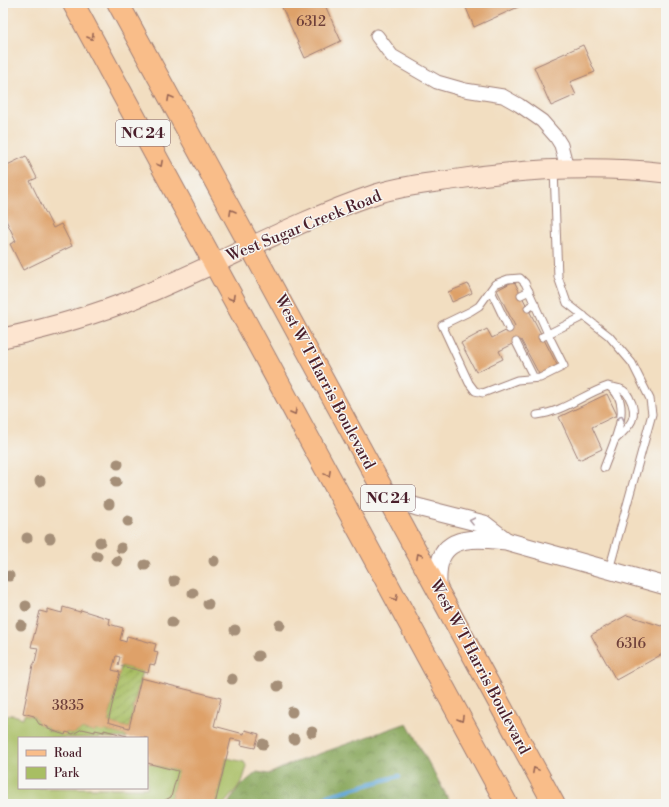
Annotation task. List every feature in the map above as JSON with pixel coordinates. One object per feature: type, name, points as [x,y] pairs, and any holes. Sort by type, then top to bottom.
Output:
[{"type":"main road","name":"NC 24","points":[[73,3],[507,804]]},
{"type":"main road","name":"West W T Harris Boulevard","points":[[118,3],[554,804]]},
{"type":"main road","name":"West Sugar Creek Road","points":[[3,338],[34,331],[104,310],[140,296],[340,208],[377,194],[407,186],[476,175],[513,171],[560,169],[634,169],[666,173]]},
{"type":"street","points":[[376,36],[392,56],[437,82],[465,90],[504,96],[520,105],[542,121],[556,137],[561,145],[560,169]]},
{"type":"street","points":[[384,491],[402,502],[417,507],[484,524],[506,541]]},
{"type":"street","points":[[438,590],[438,573],[442,556],[455,543],[466,539],[480,538],[506,541],[666,586]]},
{"type":"lane","points":[[560,169],[558,277],[567,303],[609,336],[632,362],[650,399],[652,414],[609,570]]},
{"type":"lane","points":[[520,278],[525,283],[529,291],[545,335],[553,351],[564,366],[540,378],[517,380],[483,393],[475,391],[469,383],[442,325],[471,312],[479,306],[496,284],[508,279],[520,278]]},
{"type":"lane","points":[[491,291],[501,305],[508,319],[509,328]]},
{"type":"lane","points":[[520,295],[529,291]]},
{"type":"lane","points":[[528,308],[535,304]]},
{"type":"lane","points":[[545,335],[584,316]]},
{"type":"lane","points":[[516,342],[522,348],[530,363],[534,378]]},
{"type":"lane","points":[[537,414],[549,414],[598,389],[608,386],[620,388],[627,394],[634,407],[634,417],[626,430],[614,440]]},
{"type":"lane","points":[[604,468],[619,428],[622,410],[619,397],[615,389],[610,387]]},
{"type":"green space","points":[[121,666],[142,671],[129,728],[108,722]]},
{"type":"green space","points":[[10,714],[23,718],[24,714],[34,716],[39,724],[48,727],[48,730],[65,734],[66,732],[73,734],[82,729],[94,732],[95,730],[104,730],[127,736],[18,737],[18,789],[148,789],[148,763],[178,771],[171,797],[158,804],[3,804],[3,719]]},
{"type":"green space","points":[[407,723],[451,804],[228,804],[238,788],[257,772],[269,774],[293,763]]},
{"type":"green space","points":[[227,758],[244,762],[247,767],[242,782],[224,804],[215,804]]},
{"type":"building","points":[[280,3],[324,3],[341,41],[305,58]]},
{"type":"building","points":[[464,3],[527,3],[474,27]]},
{"type":"building","points":[[583,45],[595,72],[570,82],[576,95],[551,106],[534,67]]},
{"type":"building","points":[[26,156],[37,178],[30,181],[53,228],[61,224],[72,246],[23,270],[10,244],[16,241],[3,214],[3,167]]},
{"type":"building","points":[[514,281],[558,367],[540,376],[521,340],[499,351],[503,359],[476,372],[461,343],[487,329],[492,338],[515,326],[497,290]]},
{"type":"building","points":[[468,284],[472,293],[452,302],[448,292]]},
{"type":"building","points":[[607,394],[617,415],[592,427],[602,449],[579,460],[559,417]]},
{"type":"building","points":[[63,607],[80,612],[81,610],[110,619],[109,624],[123,628],[120,640],[126,642],[127,636],[156,644],[154,651],[158,652],[155,665],[150,664],[148,673],[118,665],[120,657],[116,656],[112,670],[120,672],[108,722],[129,728],[141,678],[221,698],[214,726],[244,734],[245,730],[259,734],[255,748],[241,745],[242,741],[231,739],[215,804],[158,804],[171,797],[178,771],[148,763],[148,737],[127,737],[104,730],[104,732],[95,730],[95,732],[82,729],[73,734],[66,732],[65,735],[48,729],[48,727],[39,724],[34,716],[23,713],[38,648],[31,647],[40,611],[47,613],[47,609],[62,613]]},
{"type":"building","points":[[627,615],[661,626],[666,623],[666,652],[616,680],[591,635]]},
{"type":"waterway","points":[[316,804],[330,795],[399,776]]}]
